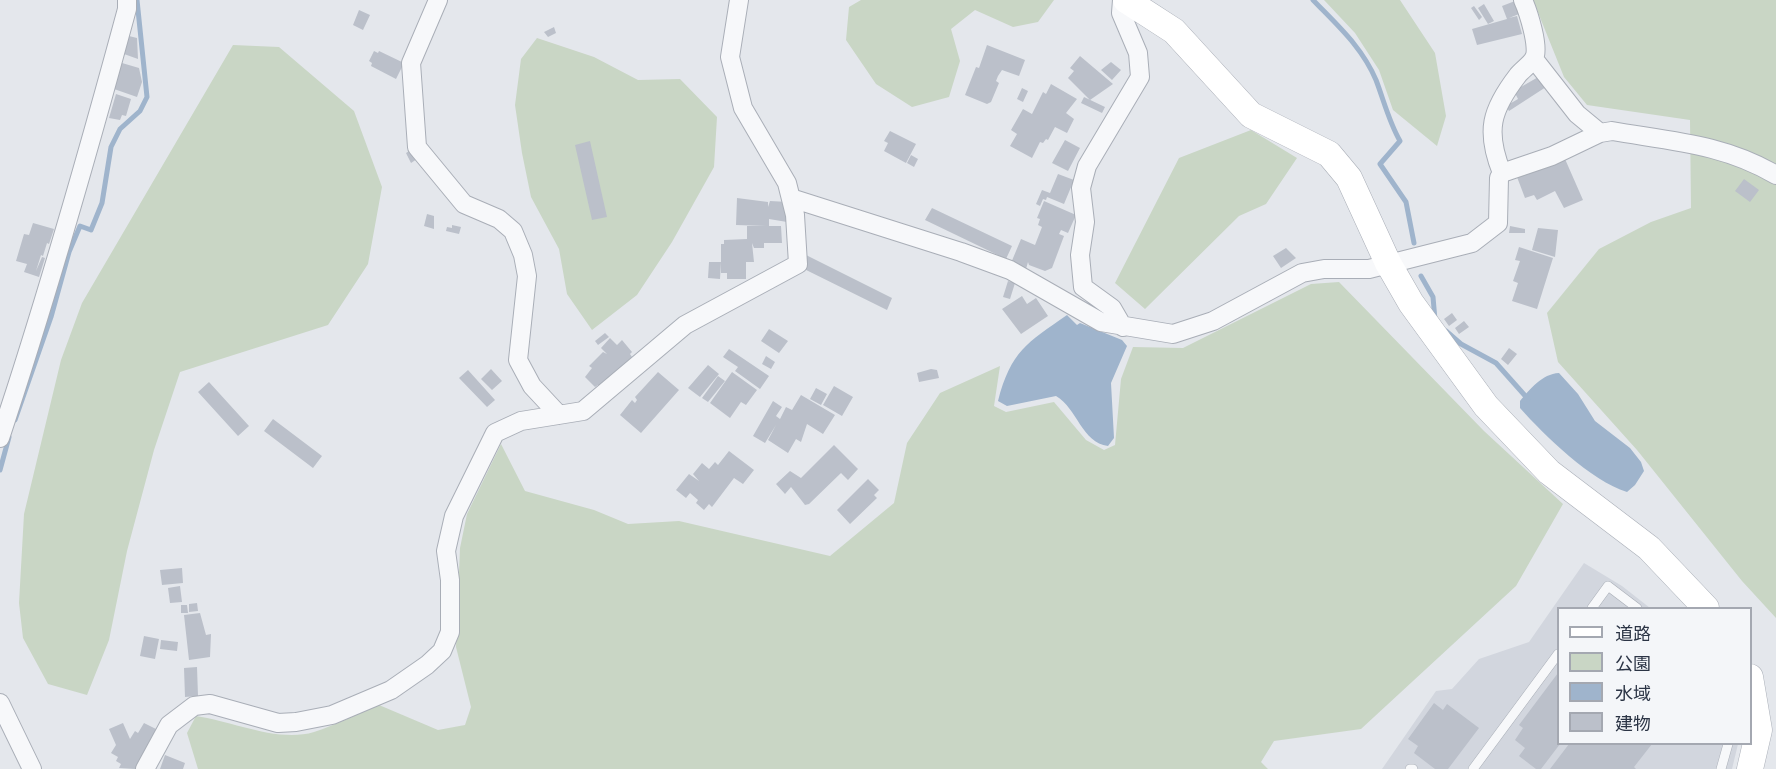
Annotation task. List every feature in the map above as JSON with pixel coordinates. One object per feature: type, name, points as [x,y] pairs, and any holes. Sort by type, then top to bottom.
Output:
[{"type":"street","points":[[0,438],[47,293],[116,52],[127,9],[127,0]]},
{"type":"street","points":[[438,0],[411,63],[417,147],[464,204],[499,219],[513,231],[523,255],[527,276],[518,360],[532,386],[559,414]]},
{"type":"street","points":[[145,769],[169,725],[194,706],[210,704],[267,721],[296,722],[332,715],[391,690],[427,665],[442,651],[450,632],[450,580],[446,551],[454,516],[495,433],[521,421],[583,411],[685,325],[798,264],[795,214],[787,183],[743,108],[730,57],[740,0]]},
{"type":"street","points":[[1123,327],[1112,308],[1083,287],[1080,255],[1085,222],[1082,188],[1087,166],[1140,77],[1138,53],[1121,13],[1124,0],[1174,31],[1251,115],[1329,154],[1349,178],[1388,263],[1455,366],[1527,452],[1549,472],[1649,548],[1704,607]]},
{"type":"street","points":[[1502,173],[1491,144],[1492,123],[1499,101],[1519,73],[1534,59],[1537,50],[1522,0]]},
{"type":"street","points":[[1534,59],[1577,114],[1600,133]]},
{"type":"street","points":[[791,198],[1010,270],[1101,322],[1173,334],[1213,321],[1302,273],[1324,269],[1369,269],[1472,243],[1498,223],[1498,178],[1502,173],[1552,156],[1600,133],[1612,131],[1719,149],[1742,156],[1776,175]]},
{"type":"street","points":[[1750,769],[1759,730],[1752,689]]},
{"type":"street","points":[[0,703],[32,769]]},
{"type":"lane","points":[[1593,607],[1608,586],[1634,607]]},
{"type":"lane","points":[[1473,769],[1557,655]]},
{"type":"lane","points":[[1721,769],[1728,745]]},
{"type":"shaded area","points":[[1584,563],[1622,586],[1649,607],[1557,607],[1557,745],[1738,745],[1732,769],[1382,769],[1436,691],[1452,689],[1479,659],[1529,642]]},
{"type":"green space","points":[[861,0],[1054,0],[1038,22],[1013,27],[975,10],[951,29],[960,61],[949,97],[912,107],[876,84],[846,40],[849,7]]},
{"type":"green space","points":[[1324,0],[1400,0],[1435,53],[1446,116],[1437,146],[1393,110],[1379,70],[1355,33]]},
{"type":"green space","points":[[1533,0],[1776,0],[1776,618],[1742,581],[1637,450],[1558,362],[1547,313],[1599,249],[1651,222],[1691,208],[1690,120],[1587,105],[1564,77]]},
{"type":"green space","points":[[537,38],[594,57],[638,80],[680,79],[717,117],[714,167],[672,242],[637,295],[592,330],[567,294],[559,249],[531,197],[522,153],[515,105],[521,59]]},
{"type":"green space","points":[[233,45],[279,47],[354,111],[382,187],[368,264],[328,325],[180,372],[154,450],[127,551],[109,640],[87,695],[48,684],[23,638],[19,603],[24,514],[61,360],[82,303]]},
{"type":"green space","points":[[1251,130],[1297,158],[1266,204],[1239,216],[1145,309],[1115,283],[1179,158]]},
{"type":"green space","points":[[1339,282],[1484,431],[1563,504],[1516,586],[1361,729],[1274,741],[1261,762],[1268,769],[198,769],[187,733],[196,716],[270,733],[300,735],[322,729],[379,705],[438,730],[465,725],[471,707],[456,647],[460,548],[467,514],[501,444],[525,491],[594,510],[628,524],[679,521],[830,556],[894,503],[907,443],[940,393],[1000,366],[994,406],[1006,412],[1054,402],[1086,440],[1104,450],[1115,445],[1121,379],[1133,347],[1183,348],[1311,284]]},
{"type":"water","points":[[1067,315],[1077,325],[1080,323],[1122,340],[1127,346],[1111,383],[1114,438],[1108,446],[1092,439],[1069,408],[1056,396],[1007,406],[998,401],[1009,370],[1022,350]]},
{"type":"water","points":[[1559,373],[1578,394],[1595,421],[1630,448],[1641,462],[1644,471],[1635,485],[1627,492],[1598,478],[1584,468],[1555,444],[1520,408],[1520,401],[1537,383],[1547,376]]},
{"type":"building","points":[[1515,1],[1519,14],[1509,18],[1517,16],[1522,34],[1477,45],[1472,29],[1507,19],[1502,6]]},
{"type":"building","points":[[1484,4],[1494,21],[1488,24],[1478,8]]},
{"type":"building","points":[[1474,6],[1482,17],[1479,20],[1471,8]]},
{"type":"building","points":[[359,10],[370,15],[363,30],[353,25]]},
{"type":"building","points":[[554,27],[556,33],[548,37],[544,32]]},
{"type":"building","points":[[129,36],[137,38],[138,59],[124,54]]},
{"type":"building","points":[[987,45],[1025,60],[1019,76],[1002,70],[996,81],[999,83],[991,102],[987,104],[965,95],[976,67],[979,68]]},
{"type":"building","points":[[374,51],[378,53],[379,51],[404,63],[396,79],[371,66],[372,63],[369,61]]},
{"type":"building","points":[[1080,56],[1113,84],[1090,100],[1068,78],[1074,71],[1070,68]]},
{"type":"building","points":[[1111,62],[1121,70],[1112,80],[1101,70]]},
{"type":"building","points":[[122,63],[139,68],[142,82],[137,97],[114,89]]},
{"type":"building","points":[[1540,76],[1546,87],[1509,111],[1506,106],[1518,99],[1514,91]]},
{"type":"building","points":[[1051,84],[1077,99],[1066,113],[1074,119],[1067,133],[1055,127],[1048,140],[1040,142],[1032,158],[1010,146],[1017,134],[1011,130],[1023,109],[1032,114],[1043,92],[1046,94]]},
{"type":"building","points":[[1022,88],[1028,91],[1023,102],[1017,99]]},
{"type":"building","points":[[116,94],[131,99],[126,116],[122,115],[120,120],[109,118]]},
{"type":"building","points":[[1084,97],[1105,107],[1102,113],[1081,103]]},
{"type":"building","points":[[890,131],[916,144],[906,163],[884,151],[888,143],[884,141]]},
{"type":"building","points":[[1065,140],[1080,148],[1068,171],[1052,163]]},
{"type":"building","points":[[590,141],[607,217],[592,220],[575,145]]},
{"type":"building","points":[[414,148],[420,157],[411,163],[406,153]]},
{"type":"building","points":[[911,155],[918,159],[914,167],[907,163]]},
{"type":"building","points":[[1565,159],[1583,200],[1564,208],[1555,191],[1537,200],[1534,195],[1525,198],[1517,177]]},
{"type":"building","points":[[1058,174],[1074,180],[1064,204],[1047,197],[1046,200],[1043,199],[1040,206],[1036,204],[1042,190],[1050,193]]},
{"type":"building","points":[[1744,179],[1759,190],[1750,202],[1735,191]]},
{"type":"building","points":[[737,198],[768,202],[768,207],[770,201],[788,202],[787,222],[769,219],[769,226],[781,226],[782,243],[764,243],[764,248],[754,248],[752,243],[754,262],[746,262],[746,279],[727,279],[727,273],[721,273],[721,244],[724,244],[724,240],[747,239],[747,226],[766,226],[736,225]]},
{"type":"building","points":[[1044,201],[1076,215],[1068,233],[1061,230],[1059,234],[1064,236],[1052,268],[1045,271],[1029,265],[1028,262],[1026,269],[1011,263],[1021,239],[1035,245],[1042,227],[1038,225],[1040,219],[1037,218]]},
{"type":"building","points":[[932,208],[1012,246],[1006,259],[925,220]]},
{"type":"building","points":[[427,214],[434,216],[434,229],[424,226]]},
{"type":"building","points":[[33,223],[54,229],[43,256],[41,255],[36,271],[42,257],[45,258],[39,277],[24,272],[27,264],[16,261],[24,234],[29,235]]},
{"type":"building","points":[[452,225],[461,227],[459,234],[446,231],[447,227],[452,228]]},
{"type":"building","points":[[1510,226],[1525,229],[1525,233],[1509,233]]},
{"type":"building","points":[[1538,228],[1558,230],[1555,257],[1532,250]]},
{"type":"building","points":[[1519,247],[1553,258],[1537,309],[1512,301],[1518,283],[1513,281],[1520,261],[1515,260]]},
{"type":"building","points":[[1286,248],[1296,258],[1281,268],[1273,256]]},
{"type":"building","points":[[802,253],[892,298],[887,310],[796,265]]},
{"type":"building","points":[[709,262],[721,262],[720,279],[708,278]]},
{"type":"building","points":[[1008,281],[1015,283],[1010,299],[1003,297]]},
{"type":"building","points":[[1022,296],[1027,304],[1036,298],[1048,316],[1021,334],[1002,309]]},
{"type":"building","points":[[1452,313],[1457,320],[1449,326],[1444,319]]},
{"type":"building","points":[[1464,321],[1469,327],[1459,334],[1455,328]]},
{"type":"building","points":[[769,329],[788,341],[779,353],[761,341]]},
{"type":"building","points":[[605,333],[609,337],[598,345],[595,341]]},
{"type":"building","points":[[610,338],[617,345],[622,340],[632,352],[630,354],[632,357],[600,387],[598,385],[595,387],[585,377],[592,368],[589,366],[603,352],[607,354],[601,348]]},
{"type":"building","points":[[1509,348],[1517,354],[1508,365],[1501,359]]},
{"type":"building","points":[[729,349],[769,376],[760,389],[735,371],[738,367],[723,357]]},
{"type":"building","points":[[766,356],[775,362],[771,369],[762,364]]},
{"type":"building","points":[[708,365],[719,374],[700,397],[688,388]]},
{"type":"building","points":[[491,369],[502,381],[492,390],[481,379]]},
{"type":"building","points":[[931,369],[937,370],[939,378],[919,382],[917,373]]},
{"type":"building","points":[[468,370],[495,400],[487,407],[459,378]]},
{"type":"building","points":[[658,372],[679,390],[641,433],[620,415],[632,400],[635,403],[637,400],[635,397]]},
{"type":"building","points":[[732,372],[757,390],[746,405],[741,402],[730,418],[710,403]]},
{"type":"building","points":[[718,376],[725,381],[708,402],[702,398]]},
{"type":"building","points":[[209,382],[249,426],[238,436],[198,392]]},
{"type":"building","points":[[834,386],[853,397],[842,416],[823,405]]},
{"type":"building","points":[[816,388],[827,394],[821,405],[810,399]]},
{"type":"building","points":[[801,395],[835,415],[823,434],[807,424],[801,442],[796,439],[788,453],[768,440],[776,425],[765,443],[753,436],[773,401],[782,407],[776,416],[780,419],[786,407],[792,410]]},
{"type":"building","points":[[273,419],[322,456],[313,468],[264,431]]},
{"type":"building","points":[[834,445],[858,469],[848,480],[841,473],[809,504],[805,505],[791,487],[785,494],[776,484],[790,471],[801,478]]},
{"type":"building","points":[[729,451],[754,470],[743,484],[734,478],[712,507],[709,504],[704,510],[690,493],[686,498],[676,490],[689,474],[699,481],[693,474],[702,463],[709,469],[715,462],[718,465]]},
{"type":"building","points":[[868,479],[879,490],[874,495],[877,498],[850,524],[837,510]]},
{"type":"building","points":[[182,568],[183,583],[162,585],[160,570]]},
{"type":"building","points":[[180,586],[182,602],[170,603],[168,588]]},
{"type":"building","points":[[197,603],[198,611],[189,612],[189,604]]},
{"type":"building","points":[[181,605],[187,605],[188,613],[181,613]]},
{"type":"building","points":[[200,613],[206,635],[211,634],[210,657],[189,660],[184,615]]},
{"type":"building","points":[[144,636],[159,639],[155,659],[140,656]]},
{"type":"building","points":[[161,640],[178,642],[177,651],[160,649]]},
{"type":"building","points":[[197,667],[198,696],[185,697],[184,668]]},
{"type":"building","points":[[1557,674],[1557,745],[1559,745],[1541,769],[1536,769],[1519,756],[1525,748],[1515,740],[1523,728],[1519,725]]},
{"type":"building","points":[[1434,703],[1443,710],[1447,704],[1479,728],[1448,769],[1435,769],[1414,753],[1418,746],[1408,739]]},
{"type":"building","points":[[123,723],[130,739],[135,731],[138,733],[144,723],[156,729],[135,769],[119,768],[121,764],[116,761],[118,757],[111,753],[116,745],[109,729]]},
{"type":"building","points":[[1568,745],[1651,745],[1634,767],[1636,769],[1550,769]]},
{"type":"building","points":[[165,755],[185,763],[183,769],[160,769]]},
{"type":"waterway","points":[[15,420],[51,317],[69,252],[80,226],[91,230],[102,203],[111,147],[120,129],[140,111],[147,97],[137,0]]},
{"type":"waterway","points":[[1313,0],[1357,47],[1376,80],[1400,141],[1380,164],[1406,202],[1414,243]]},
{"type":"waterway","points":[[1421,276],[1433,297],[1435,320]]},
{"type":"waterway","points":[[1446,331],[1461,344],[1496,363],[1528,399]]},
{"type":"waterway","points":[[0,470],[9,437]]}]
